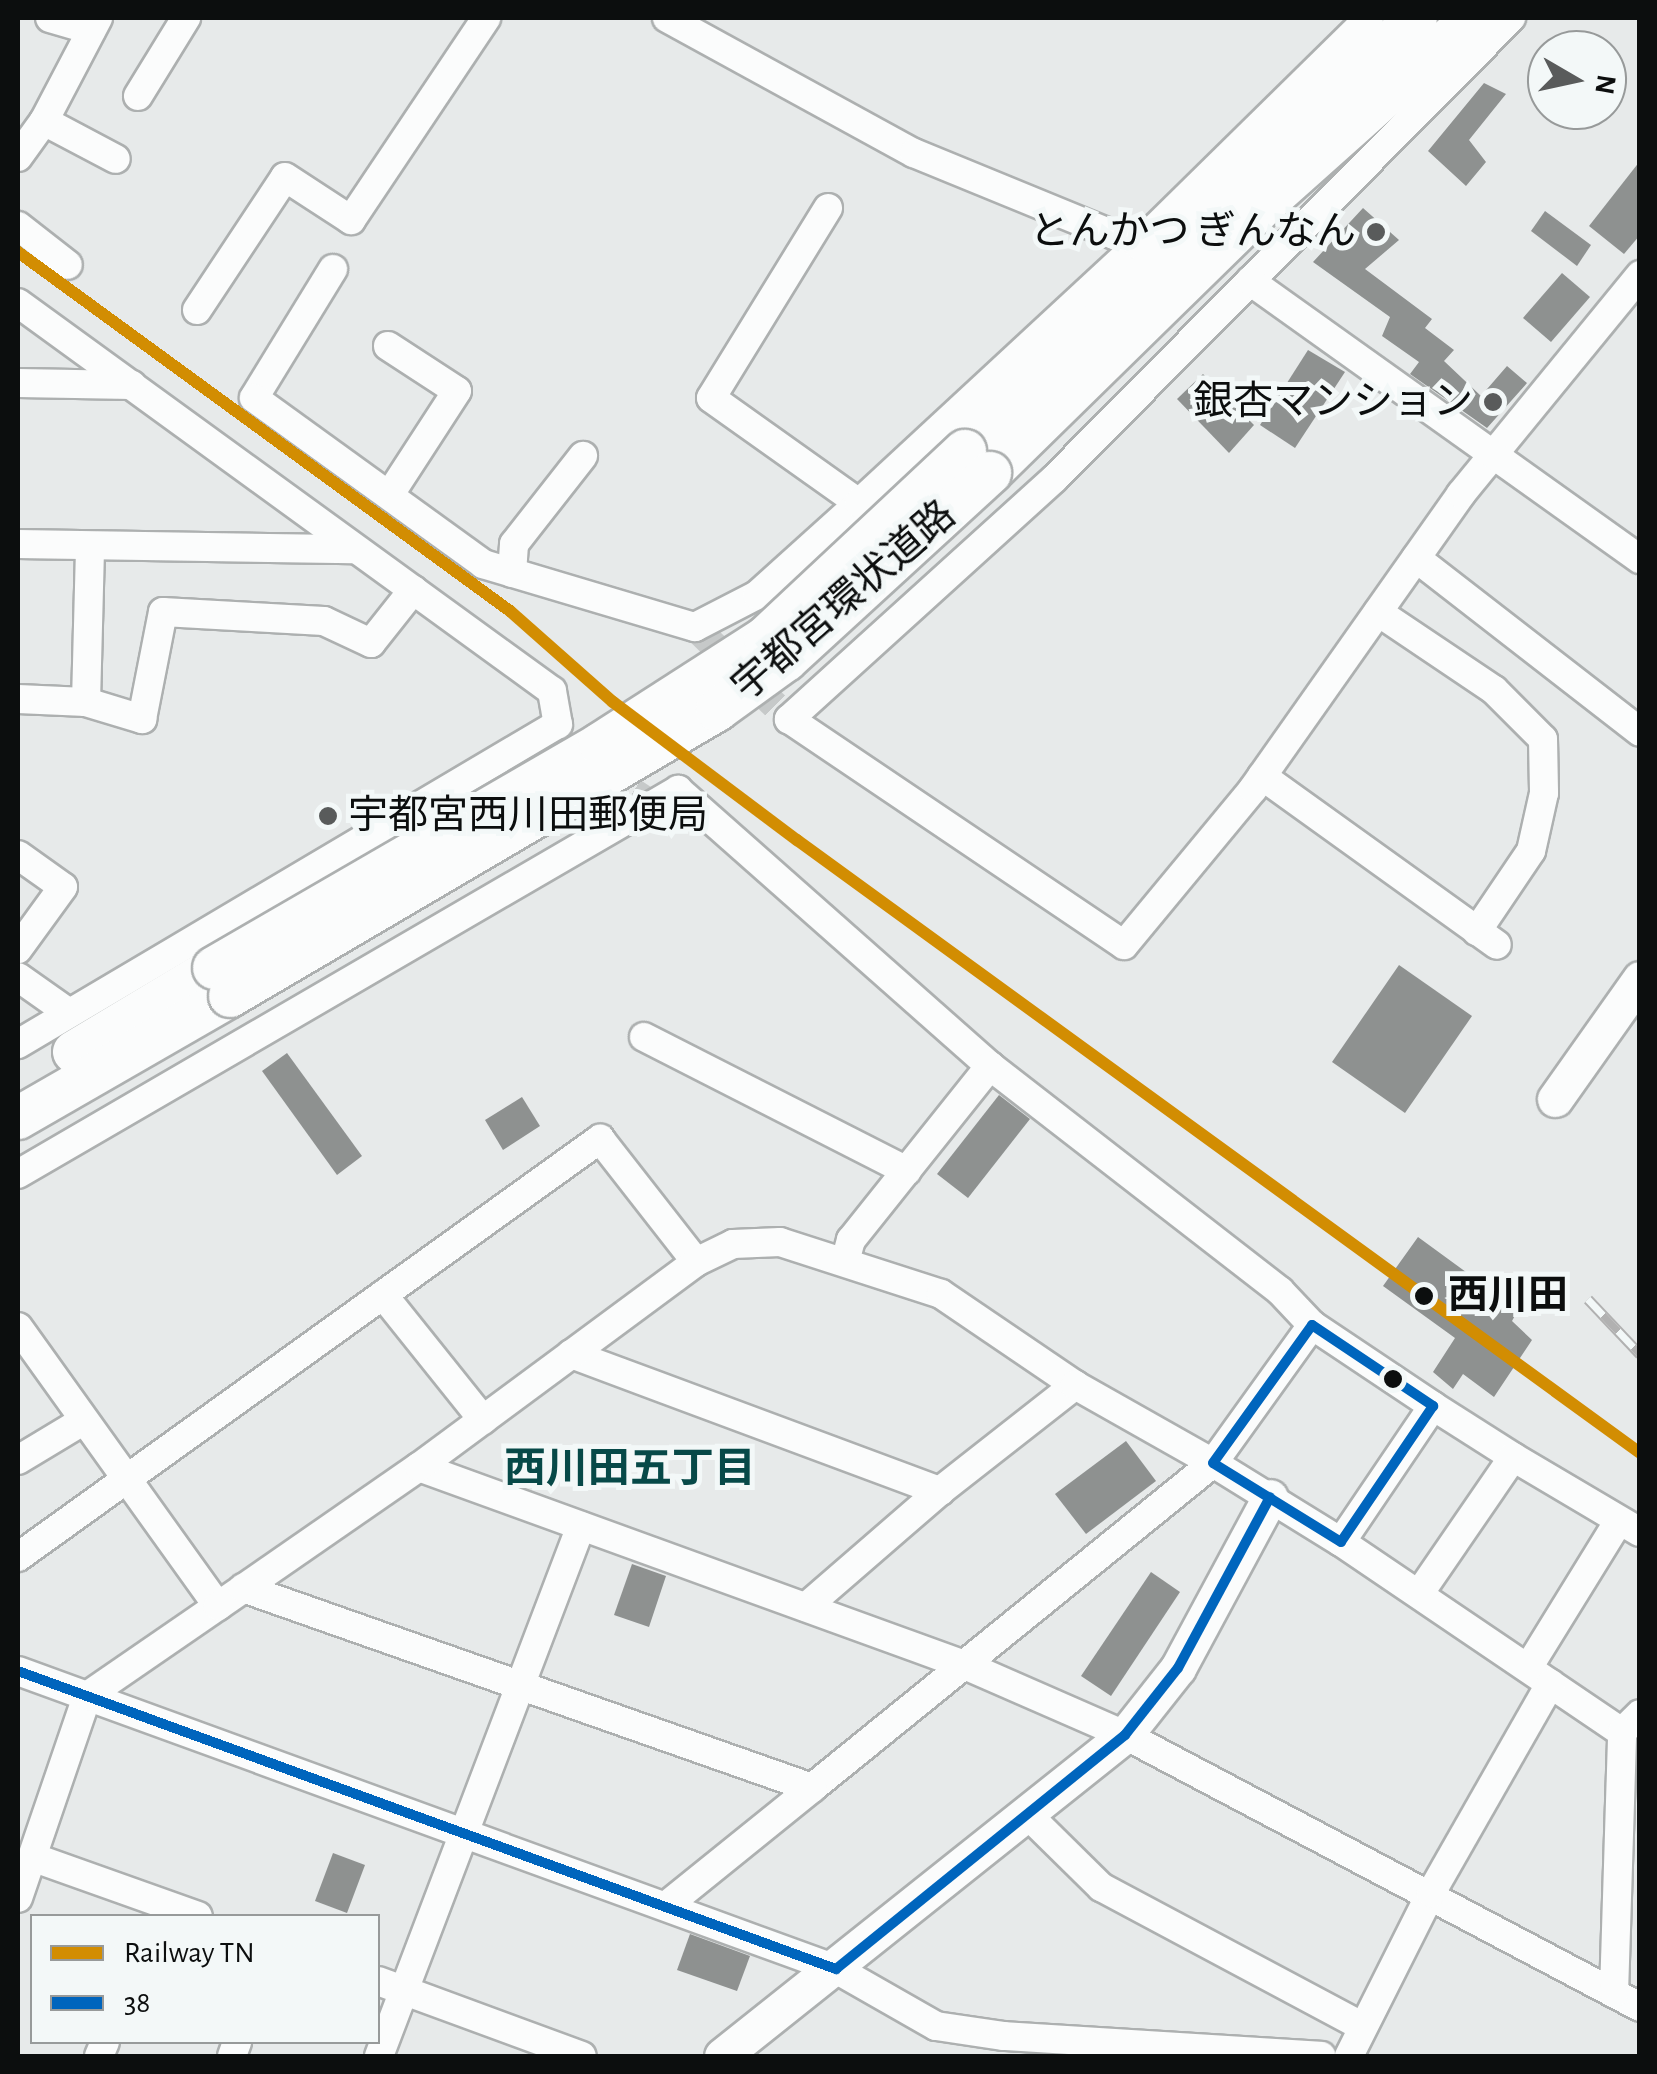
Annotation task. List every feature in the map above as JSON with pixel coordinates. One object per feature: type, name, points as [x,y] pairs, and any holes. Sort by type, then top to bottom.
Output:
[{"type":"highway","name":"宇都宮環状道路","points":[[977,462],[1416,18]]},
{"type":"highway","name":"宇都宮環状道路","points":[[18,1118],[222,982],[764,638],[977,462],[1472,18]]},
{"type":"highway","name":"宇都宮環状道路","points":[[18,1086],[222,982]]},
{"type":"main road","points":[[1555,1100],[1640,979]]},
{"type":"main road","points":[[722,2056],[1125,1735],[1178,1668],[1270,1498]]},
{"type":"street","points":[[18,157],[44,121],[94,24],[50,18]]},
{"type":"street","points":[[138,96],[186,18]]},
{"type":"street","points":[[197,310],[286,177],[352,220],[486,18]]},
{"type":"street","points":[[666,18],[698,25],[914,153],[1138,245]]},
{"type":"street","points":[[334,268],[254,398],[483,564],[695,627],[757,594],[858,503],[1138,245],[1369,18]]},
{"type":"street","points":[[1511,18],[1054,479],[789,719],[1124,945],[1262,776],[1491,457],[1640,275]]},
{"type":"street","points":[[44,121],[116,158]]},
{"type":"street","points":[[828,208],[711,398],[858,503]]},
{"type":"street","points":[[18,226],[68,264]]},
{"type":"street","points":[[1250,281],[1491,457],[1640,559]]},
{"type":"street","points":[[18,303],[552,691],[558,724],[18,1044]]},
{"type":"street","points":[[388,346],[458,392],[390,494]]},
{"type":"street","points":[[18,383],[132,385]]},
{"type":"street","points":[[512,574],[514,544],[583,456]]},
{"type":"street","points":[[18,544],[354,549]]},
{"type":"street","points":[[86,702],[90,546]]},
{"type":"street","points":[[1416,558],[1640,732]]},
{"type":"street","points":[[18,699],[86,702],[142,719],[163,612],[324,621],[371,642],[413,590]]},
{"type":"street","points":[[1262,776],[1487,938],[1531,851],[1544,794],[1543,739],[1494,690],[1378,612]]},
{"type":"street","points":[[18,1174],[678,790],[990,1066],[1280,1291],[1312,1324],[1433,1406],[1629,1527],[1539,1676],[1349,2056]]},
{"type":"street","points":[[18,855],[62,887],[18,949]]},
{"type":"street","points":[[18,977],[70,1013]]},
{"type":"street","points":[[644,1037],[906,1171]]},
{"type":"street","points":[[845,1262],[851,1240],[990,1066]]},
{"type":"street","points":[[18,1557],[600,1139],[696,1262]]},
{"type":"street","points":[[18,1898],[87,1696],[419,1466],[696,1262],[733,1244],[780,1242],[941,1294],[1075,1385],[1342,1542],[1539,1676],[1631,1723],[1614,1993]]},
{"type":"street","points":[[383,1296],[482,1420]]},
{"type":"street","points":[[666,1906],[1212,1464],[1312,1324]]},
{"type":"street","points":[[18,1328],[218,1606]]},
{"type":"street","points":[[572,1354],[940,1492]]},
{"type":"street","points":[[806,1607],[940,1492],[1075,1385]]},
{"type":"street","points":[[1342,1542],[1433,1406]]},
{"type":"street","points":[[18,1460],[83,1421]]},
{"type":"street","points":[[1419,1594],[1513,1457]]},
{"type":"street","points":[[419,1466],[966,1666],[1125,1735],[1431,1892],[1640,2007]]},
{"type":"street","points":[[379,2056],[390,1986],[461,1830],[581,1526]]},
{"type":"street","points":[[243,1588],[812,1788]]},
{"type":"street","points":[[18,1671],[836,1969],[936,2026],[1004,2036],[1321,2056]]},
{"type":"street","points":[[1027,1814],[1102,1887],[1361,2026]]},
{"type":"street","points":[[32,1857],[158,1910],[185,1914]]},
{"type":"street","points":[[390,1986],[582,2056]]},
{"type":"building","points":[[1484,83],[1506,94],[1469,140],[1486,162],[1466,186],[1428,151]]},
{"type":"building","points":[[1640,161],[1640,235],[1624,254],[1589,226]]},
{"type":"building","points":[[1363,208],[1399,240],[1365,269],[1432,319],[1425,328],[1454,350],[1444,361],[1481,396],[1507,366],[1527,383],[1487,428],[1410,374],[1419,362],[1382,336],[1390,317],[1313,262]]},
{"type":"building","points":[[1545,211],[1591,245],[1577,266],[1531,231]]},
{"type":"building","points":[[1562,273],[1590,297],[1551,342],[1523,318]]},
{"type":"building","points":[[1308,350],[1345,372],[1295,448],[1260,425]]},
{"type":"building","points":[[1203,374],[1254,425],[1229,453],[1177,399]]},
{"type":"building","points":[[1399,965],[1472,1016],[1405,1113],[1332,1062]]},
{"type":"building","points":[[287,1053],[362,1156],[337,1175],[262,1071]]},
{"type":"building","points":[[999,1095],[1030,1119],[968,1198],[937,1174]]},
{"type":"building","points":[[522,1097],[540,1126],[503,1150],[485,1120]]},
{"type":"building","points":[[1418,1237],[1518,1310],[1512,1321],[1532,1340],[1494,1397],[1463,1374],[1453,1389],[1433,1372],[1455,1338],[1383,1286]]},
{"type":"building","points":[[1126,1441],[1156,1481],[1086,1534],[1055,1494]]},
{"type":"building","points":[[632,1564],[666,1576],[649,1627],[614,1615]]},
{"type":"building","points":[[1151,1572],[1180,1592],[1111,1696],[1081,1676]]},
{"type":"building","points":[[333,1853],[365,1865],[347,1913],[315,1901]]},
{"type":"building","points":[[690,1934],[750,1956],[737,1991],[677,1970]]},
{"type":"tunnel","points":[[695,627],[789,719]]},
{"type":"tunnel","points":[[598,769],[653,805]]},
{"type":"railway","points":[[1588,1299],[1640,1354]]},
{"type":"rail line","name":"TN","points":[[18,252],[510,611],[613,702],[797,840],[1640,1453]]},
{"type":"transit line","name":"38","points":[[1312,1325],[1433,1406],[1341,1542],[1213,1463],[1312,1325]]},
{"type":"transit line","name":"38","points":[[836,1969],[1125,1735],[1178,1668],[1270,1497]]},
{"type":"transit line","name":"38","points":[[18,1671],[836,1969]]},
{"type":"place","name":"とんかつ ぎんなん","points":[[1376,232]]},
{"type":"place","name":"銀杏マンション","points":[[1493,402]]},
{"type":"place","name":"宇都宮西川田郵便局","points":[[328,816]]},
{"type":"place","name":"西川田","points":[[1424,1296]]},
{"type":"district","name":"西川田五丁目","points":[[630,1469]]}]
